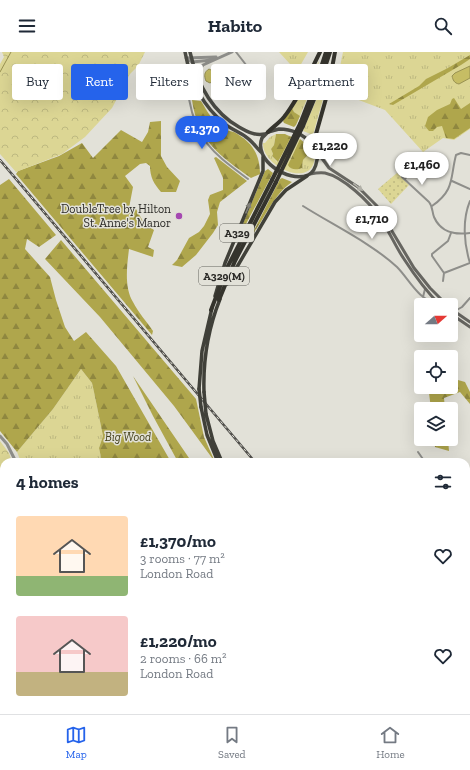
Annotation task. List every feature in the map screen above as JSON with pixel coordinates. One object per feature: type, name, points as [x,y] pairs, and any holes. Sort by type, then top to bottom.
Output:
[{"type":"highway","points":[[267,133],[281,120],[288,110],[320,52]]},
{"type":"highway","name":"A329(M)","points":[[301,125],[326,52]]},
{"type":"highway","name":"A329(M)","points":[[219,300],[235,261],[315,96],[330,52]]},
{"type":"highway","points":[[317,151],[316,134],[327,94],[335,52]]},
{"type":"highway","name":"A329","points":[[216,458],[207,435],[201,407],[200,389],[202,351],[218,282],[263,171],[262,155]]},
{"type":"highway","name":"A329","points":[[220,458],[213,441],[206,414],[204,392],[204,366],[207,347],[219,300],[239,262],[275,202],[286,190],[308,175]]},
{"type":"highway","name":"A329(M)","points":[[211,310],[228,266],[274,181]]},
{"type":"main road","points":[[185,52],[188,64]]},
{"type":"main road","points":[[190,52],[192,62]]},
{"type":"main road","points":[[203,89],[214,106],[226,119],[251,133],[256,135],[279,129],[296,132],[308,139],[329,168],[358,187],[377,206],[414,268],[440,298]]},
{"type":"main road","points":[[203,99],[217,117],[229,127],[245,136],[270,165],[279,171],[296,176],[321,173],[329,175],[346,184],[363,198],[380,217],[402,257],[424,291],[432,298]]},
{"type":"main road","points":[[262,155],[261,140],[267,133]]},
{"type":"main road","points":[[308,175],[316,166],[317,151]]},
{"type":"main road","points":[[458,314],[470,323]]},
{"type":"main road","points":[[458,319],[470,327]]},
{"type":"street","points":[[203,65],[232,52]]},
{"type":"street","points":[[236,52],[245,64]]},
{"type":"street","points":[[186,58],[219,57]]},
{"type":"street","points":[[186,58],[192,62],[212,60]]},
{"type":"street","points":[[189,100],[190,107],[202,139],[220,158],[248,179]]},
{"type":"street","points":[[432,206],[444,197],[452,181],[456,154],[460,153],[470,155]]},
{"type":"street","points":[[404,179],[409,174]]},
{"type":"street","points":[[402,177],[432,206],[437,224],[451,233],[470,233]]},
{"type":"street","points":[[452,181],[470,189]]},
{"type":"street","points":[[444,273],[470,264],[465,233],[466,217],[470,201]]},
{"type":"street","points":[[303,206],[378,251],[405,275],[423,297]]},
{"type":"street","points":[[443,282],[444,273],[431,255],[448,241],[451,233]]},
{"type":"street","points":[[421,295],[424,291]]},
{"type":"street","points":[[423,297],[424,291]]},
{"type":"street","points":[[458,308],[462,307],[470,298]]},
{"type":"street","points":[[0,436],[7,444],[14,458]]},
{"type":"street","points":[[418,452],[422,458]]},
{"type":"green space","points":[[2,52],[145,52],[139,64],[136,64],[136,68],[128,78],[128,64],[71,64],[71,100],[116,100],[112,108],[85,137],[62,154],[16,172],[0,154],[0,64],[4,57]]},
{"type":"green space","points":[[279,52],[308,52],[301,64],[290,64]]},
{"type":"green space","points":[[343,52],[470,52],[470,129],[454,140],[443,138],[423,152],[385,110],[359,100],[368,100],[368,64],[341,64]]},
{"type":"green space","points":[[470,55],[470,59],[461,65],[393,105],[389,104],[419,86],[426,79]]},
{"type":"green space","points":[[454,98],[461,109],[470,103],[470,128],[454,139],[446,138],[442,126],[437,127],[433,131],[429,131],[425,126],[428,117],[437,110],[450,104]]},
{"type":"green space","points":[[192,100],[201,101],[217,124],[226,130],[234,132],[246,140],[257,155],[260,174],[251,178],[220,154],[205,137],[195,114]]},
{"type":"green space","points":[[297,100],[307,100],[300,116],[294,112],[292,108]]},
{"type":"green space","points":[[316,100],[323,100],[313,135],[303,131]]},
{"type":"green space","points":[[292,108],[294,112],[300,116],[294,127],[284,123],[283,121]]},
{"type":"green space","points":[[161,121],[161,156],[167,167],[180,181],[176,192],[161,192],[153,180],[150,166],[146,163],[140,164],[125,176],[133,187],[129,208],[136,209],[144,223],[154,230],[148,247],[154,250],[153,257],[129,249],[127,276],[130,296],[137,309],[153,331],[152,335],[16,174],[18,171],[59,156],[82,143],[93,158],[121,130],[142,142],[148,132],[150,122]]},
{"type":"green space","points":[[276,134],[274,145],[271,149],[273,154],[272,156],[277,162],[279,161],[290,137],[287,135],[300,139],[290,160],[290,168],[299,169],[302,167],[303,160],[309,155],[310,151],[308,146],[310,144],[314,150],[315,157],[310,169],[303,173],[295,173],[277,166],[270,159],[265,151],[263,143]]},
{"type":"green space","points":[[276,134],[285,134],[291,137],[278,162],[272,156],[273,154],[271,149],[274,145]]},
{"type":"green space","points":[[300,139],[306,144],[311,152],[303,160],[302,168],[290,168],[288,165]]},
{"type":"green space","points":[[216,157],[247,181],[220,202],[217,212],[218,225],[196,255],[182,267],[172,265],[177,260],[189,238],[199,232],[204,226],[210,214],[208,200],[210,195],[223,190],[223,178],[214,158]]},
{"type":"green space","points":[[268,169],[273,173],[237,241],[236,240],[265,171]]},
{"type":"green space","points":[[397,173],[409,185],[391,204],[378,189]]},
{"type":"green space","points":[[282,178],[292,182],[279,194],[250,238],[280,179]]},
{"type":"green space","name":"Big Wood","points":[[9,179],[56,235],[39,247],[27,239],[25,249],[50,277],[65,327],[74,341],[86,332],[116,366],[169,458],[101,458],[99,448],[103,436],[92,383],[81,369],[53,409],[17,452],[0,431],[0,185]]},
{"type":"green space","points":[[61,240],[196,399],[204,437],[213,458],[174,406],[100,317],[45,259]]},
{"type":"green space","points":[[81,369],[92,383],[103,436],[99,448],[101,458],[19,458],[17,452],[53,409]]},
{"type":"green space","points":[[133,376],[189,458],[176,458]]},
{"type":"green space","points":[[458,380],[465,382],[470,392],[470,404],[460,392],[458,393]]},
{"type":"green space","points":[[429,394],[455,394],[444,398],[444,402],[430,402]]},
{"type":"green space","points":[[0,441],[9,453],[11,458],[0,458]]},
{"type":"green space","points":[[449,446],[449,451],[435,447]]},
{"type":"shaded area","points":[[470,66],[470,78],[459,84],[453,80],[452,76],[455,73]]},
{"type":"shaded area","points":[[209,69],[211,70],[210,83],[206,81],[206,71]]},
{"type":"waterway","points":[[0,72],[11,52]]},
{"type":"railway","points":[[0,160],[252,458]]},
{"type":"place","name":"DoubleTree by Hilton St. Anne's Manor","points":[[179,216]]}]
